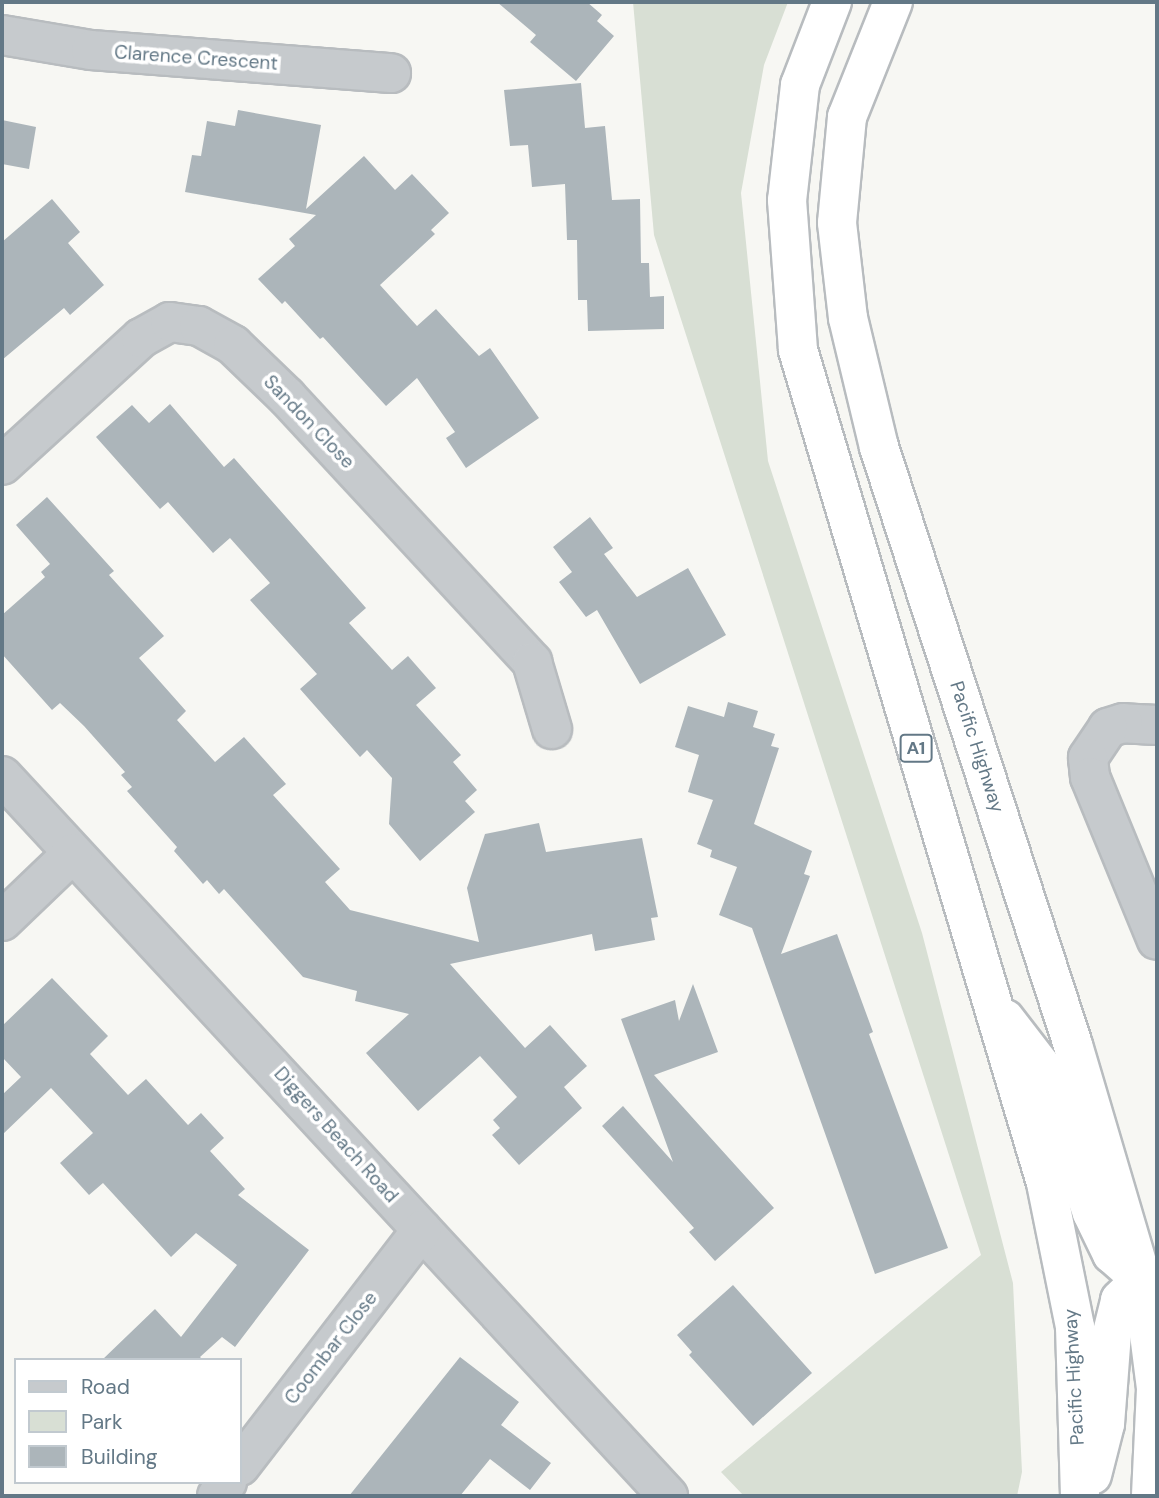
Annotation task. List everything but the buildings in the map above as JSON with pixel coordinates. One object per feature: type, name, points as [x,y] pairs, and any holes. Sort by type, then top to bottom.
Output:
[{"type":"highway","name":"Pacific Highway","points":[[832,2],[800,85],[787,200],[798,350],[1046,1183],[1075,1327],[1080,1496]]},
{"type":"highway","name":"Pacific Highway","points":[[893,2],[847,117],[837,223],[848,318],[879,447],[1149,1277],[1156,1389],[1151,1496]]},
{"type":"highway","points":[[990,1000],[1042,1067],[1092,1213],[1112,1254],[1149,1277],[1120,1300],[1115,1322],[1105,1424],[1087,1496]]},
{"type":"street","name":"Clarence Crescent","points":[[2,35],[91,50],[391,73]]},
{"type":"street","name":"Sandon Close","points":[[2,465],[141,338],[170,322],[199,326],[233,345],[287,397],[532,662],[552,729]]},
{"type":"street","points":[[1157,725],[1123,723],[1108,728],[1088,758],[1090,777],[1157,940]]},
{"type":"street","name":"Diggers Beach Road","points":[[2,776],[668,1496]]},
{"type":"street","points":[[2,921],[73,853]]},
{"type":"street","name":"Coombar Close","points":[[242,1463],[422,1230]]},
{"type":"green space","points":[[633,2],[788,2],[764,65],[741,193],[768,461],[922,933],[1013,1283],[1022,1472],[1017,1496],[744,1496],[721,1472],[981,1255],[654,235]]}]
